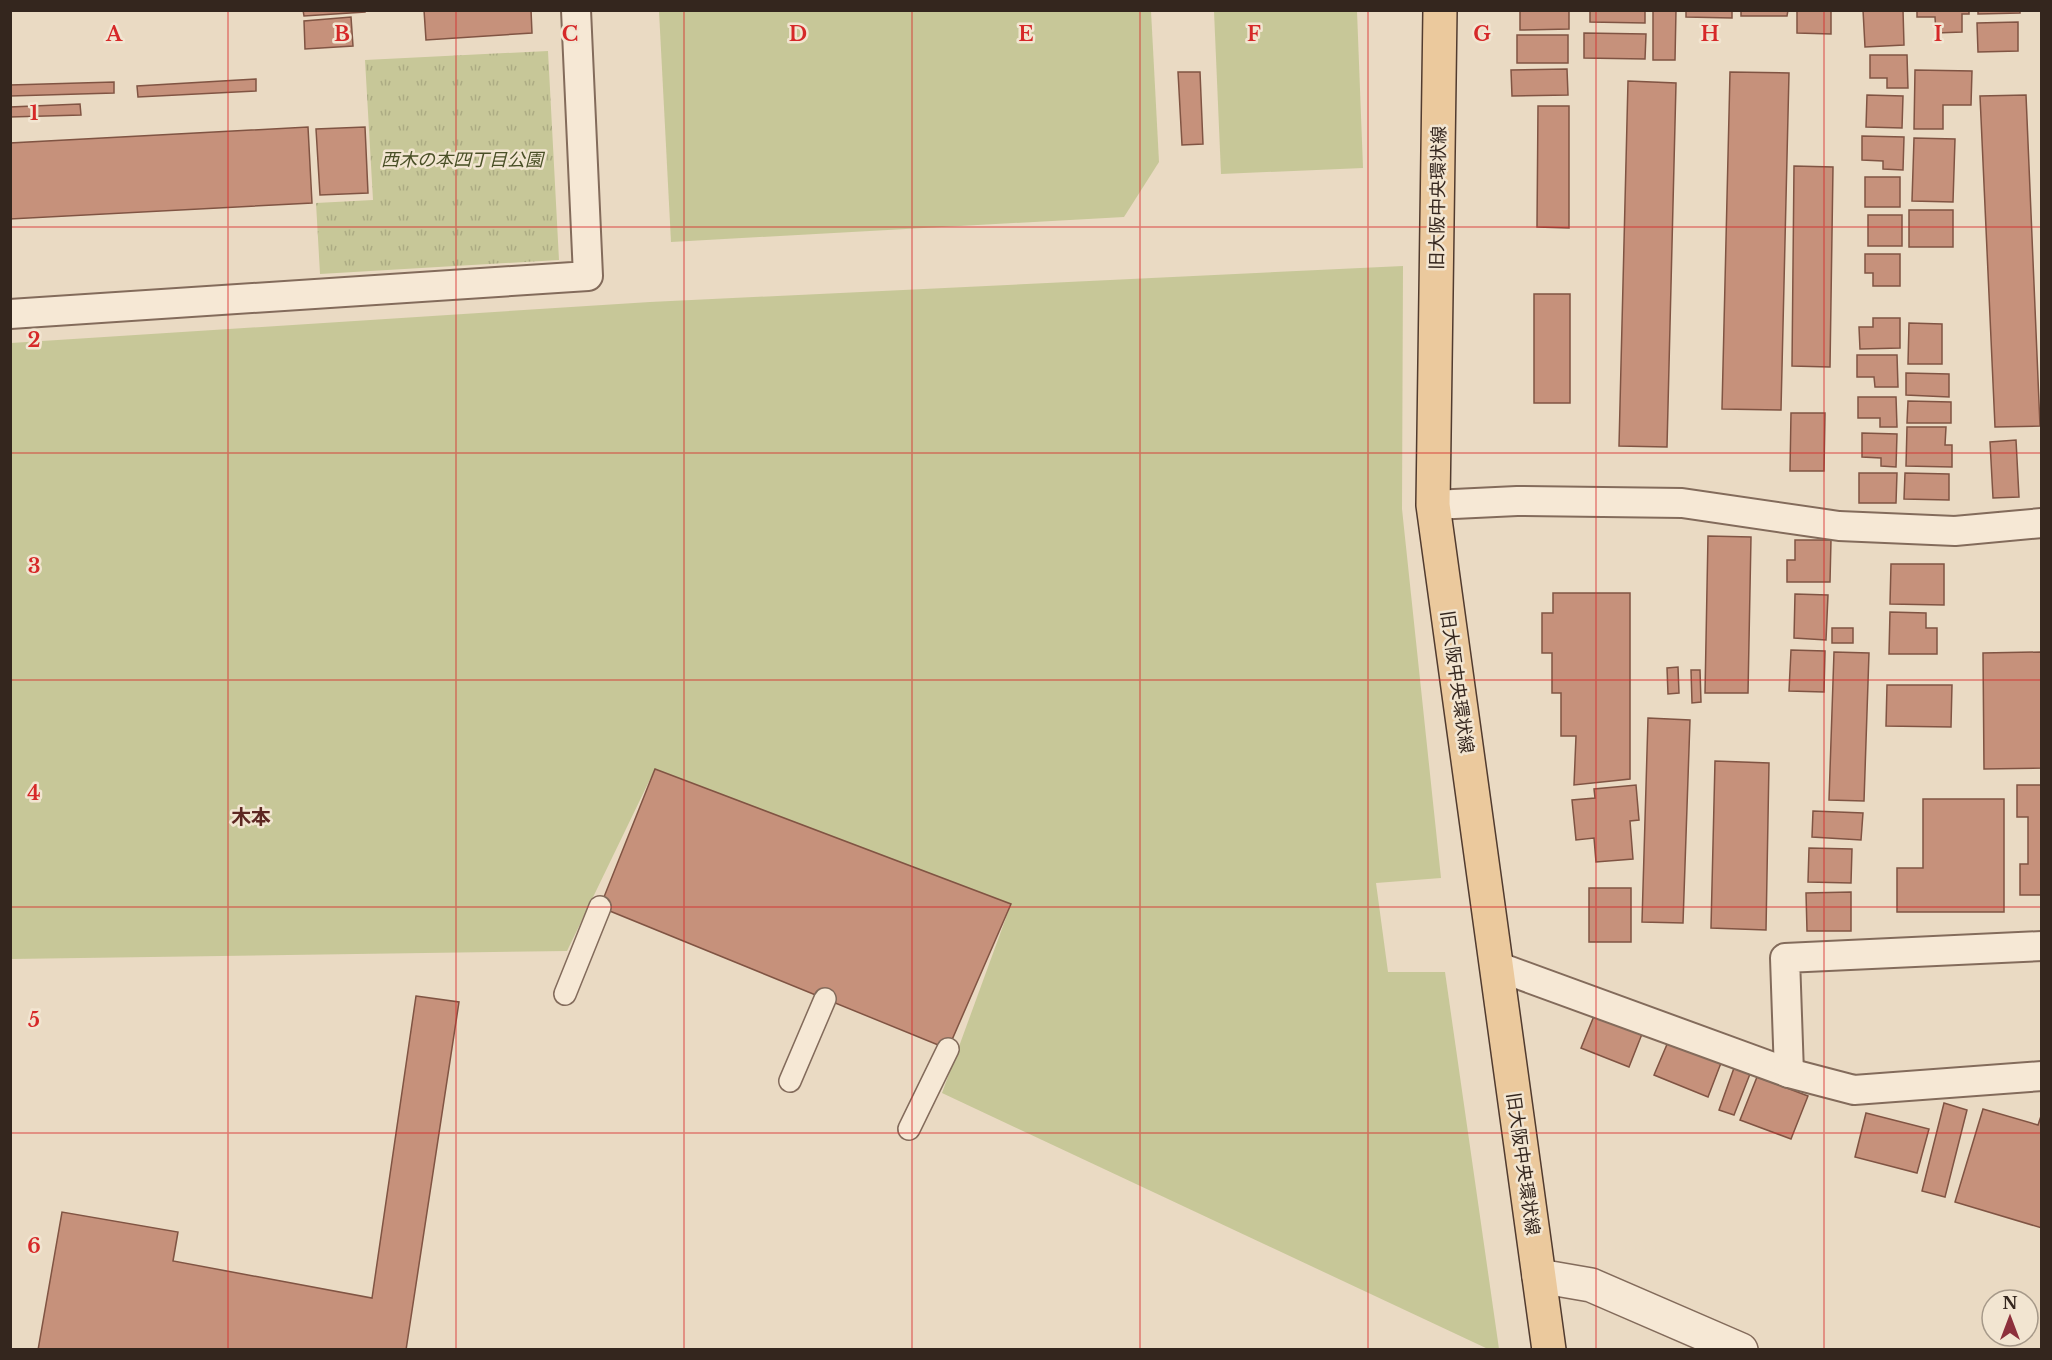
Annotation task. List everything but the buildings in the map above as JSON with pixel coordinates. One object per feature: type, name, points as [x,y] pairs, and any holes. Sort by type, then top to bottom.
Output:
[{"type":"main road","name":"旧大阪中央環状線","points":[[1440,10],[1433,505],[1550,1350]]},
{"type":"street","points":[[10,314],[588,276],[576,10]]},
{"type":"street","points":[[1433,505],[1517,501],[1682,504],[1839,526],[1955,531],[2042,523]]},
{"type":"street","points":[[565,994],[600,907]]},
{"type":"street","points":[[1789,1073],[1785,958],[2042,946]]},
{"type":"street","points":[[1496,966],[1789,1073],[1854,1090],[2042,1076]]},
{"type":"street","points":[[790,1080],[825,999]]},
{"type":"street","points":[[909,1129],[948,1049]]},
{"type":"street","points":[[1539,1275],[1591,1285],[1741,1350]]},
{"type":"green space","points":[[659,11],[1151,11],[1159,162],[1124,217],[671,242]]},
{"type":"green space","points":[[1214,11],[1357,11],[1363,168],[1221,174]]},
{"type":"green space","name":"西木の本四丁目公園","points":[[548,51],[559,260],[320,274],[316,203],[373,200],[365,60]]},
{"type":"green space","points":[[1403,266],[1402,509],[1441,878],[1376,883],[1388,972],[1445,972],[1499,1349],[1488,1349],[942,1093],[1011,904],[655,769],[567,951],[11,959],[11,343],[650,302]]},
{"type":"district","name":"木本","points":[[251,817]]}]
